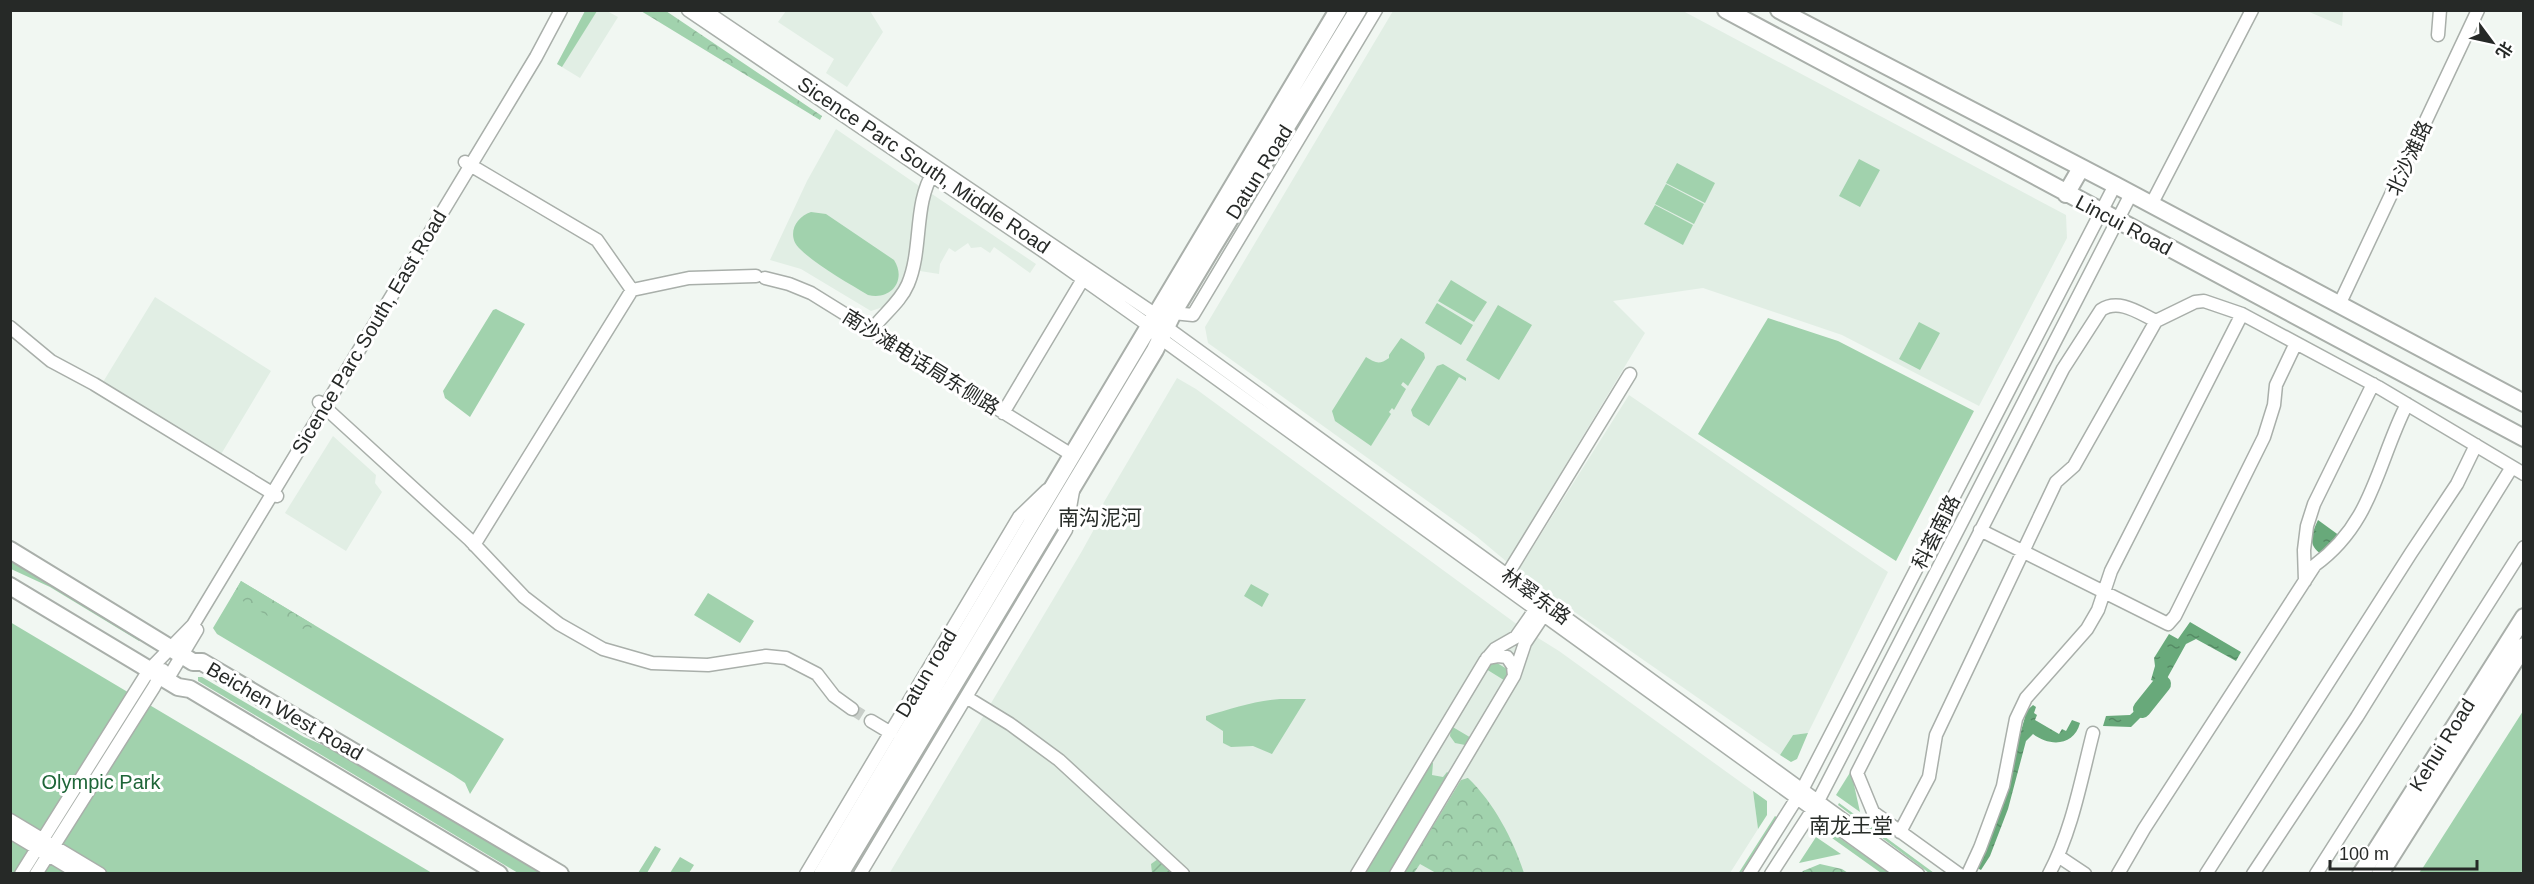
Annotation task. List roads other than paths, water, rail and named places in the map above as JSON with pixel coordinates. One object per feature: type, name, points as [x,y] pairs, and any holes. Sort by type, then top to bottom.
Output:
[{"type":"main road","name":"Datun Road","points":[[1159,324],[1338,10]]},
{"type":"main road","name":"Datun Road","points":[[1159,324],[1358,10]]},
{"type":"main road","name":"Lincui Road","points":[[1726,10],[2100,213],[2523,438]]},
{"type":"main road","name":"Lincui Road","points":[[1779,10],[2523,403]]},
{"type":"main road","points":[[2066,194],[2080,168]]},
{"type":"main road","name":"Datun road","points":[[822,873],[1072,455],[1159,324]]},
{"type":"main road","name":"Datun road","points":[[840,873],[1074,484],[1159,324]]},
{"type":"main road","name":"Beichen West Road","points":[[10,550],[192,662],[202,662],[560,873]]},
{"type":"main road","name":"Beichen West Road","points":[[10,586],[178,687],[190,689],[499,873]]},
{"type":"main road","name":"Kehui Road","points":[[2361,873],[2523,617]]},
{"type":"main road","name":"Kehui Road","points":[[2380,873],[2523,646]]},
{"type":"street","points":[[470,165],[554,10]]},
{"type":"street","name":"Sicence Parc South, East Road","points":[[176,652],[536,57],[561,10]]},
{"type":"street","points":[[470,165],[545,54],[569,10]]},
{"type":"street","points":[[687,10],[934,171]]},
{"type":"street","name":"Sicence Parc South, Middle Road","points":[[695,10],[934,171],[1085,277],[1159,324]]},
{"type":"street","points":[[704,10],[934,171],[1159,324],[1193,315],[1376,10]]},
{"type":"street","points":[[2151,205],[2252,10]]},
{"type":"street","points":[[2438,35],[2440,10]]},
{"type":"street","name":"北沙滩路","points":[[2339,305],[2478,10]]},
{"type":"street","points":[[470,165],[597,240],[632,290],[474,544]]},
{"type":"street","points":[[871,331],[897,303],[908,285],[914,267],[923,196],[934,171]]},
{"type":"street","name":"科荟南路","points":[[1771,873],[2115,186]]},
{"type":"street","name":"科荟南路","points":[[1749,873],[1808,798],[2131,194]]},
{"type":"street","name":"南沙滩电话局东侧路","points":[[632,290],[689,278],[760,277],[789,284],[811,293],[1072,455]]},
{"type":"street","points":[[1003,413],[1085,277]]},
{"type":"street","points":[[1900,832],[1929,777],[1936,735],[2056,482],[2074,466],[2156,321],[2195,302],[2204,301],[2242,314],[2373,384],[2523,474]]},
{"type":"street","points":[[1959,873],[1873,812],[1857,773],[2063,369],[2101,310],[2114,304],[2124,306],[2156,321]]},
{"type":"street","points":[[1968,873],[1980,848],[2003,786],[2016,719],[2026,698],[2087,629],[2105,591],[2111,571],[2242,314]]},
{"type":"street","name":"林翠东路","points":[[1159,324],[1507,575],[1543,607]]},
{"type":"street","name":"林翠东路","points":[[1159,324],[1543,607],[1808,798],[1918,873]]},
{"type":"street","points":[[10,327],[51,361],[94,384],[271,493]]},
{"type":"street","points":[[1980,530],[2168,624],[2175,616],[2264,437],[2274,405],[2276,385],[2295,343]]},
{"type":"street","points":[[1507,575],[1630,374]]},
{"type":"street","points":[[2305,581],[2304,550],[2307,526],[2314,504],[2373,384]]},
{"type":"street","points":[[2118,873],[2144,829],[2315,565],[2332,553],[2360,518],[2384,461],[2392,434],[2407,404]]},
{"type":"street","points":[[324,406],[474,544],[524,597],[559,624],[603,649],[652,663],[708,665],[766,656],[786,658],[817,674],[834,696],[852,709]]},
{"type":"street","points":[[2206,873],[2410,553],[2457,484],[2476,445]]},
{"type":"street","points":[[2253,873],[2357,717],[2512,467]]},
{"type":"street","name":"Datun road","points":[[806,873],[1019,517],[1057,481]]},
{"type":"street","name":"Datun road","points":[[860,873],[1066,530],[1074,484]]},
{"type":"street","points":[[2316,873],[2523,547]]},
{"type":"street","points":[[1357,873],[1487,658],[1495,649],[1516,637],[1543,607]]},
{"type":"street","points":[[1396,873],[1514,676],[1525,643],[1543,607]]},
{"type":"street","points":[[158,675],[176,652]]},
{"type":"street","points":[[21,873],[45,846],[158,675],[176,652]]},
{"type":"street","points":[[1487,658],[1507,657],[1513,666],[1514,676]]},
{"type":"street","points":[[966,697],[1010,724],[1059,760],[1183,873]]},
{"type":"street","points":[[871,721],[891,733]]},
{"type":"street","points":[[2049,873],[2058,856],[2077,797],[2093,733]]},
{"type":"street","points":[[1758,873],[1808,798]]},
{"type":"street","name":"林翠东路","points":[[1808,798],[1902,873]]},
{"type":"street","points":[[10,820],[80,873]]},
{"type":"street","points":[[10,832],[100,873]]},
{"type":"street","points":[[36,873],[45,846]]},
{"type":"street","points":[[45,846],[50,865],[45,873]]},
{"type":"street","points":[[2058,856],[2085,873]]},
{"type":"water","points":[[2318,520],[2340,536],[2321,554],[2312,543]]},
{"type":"water","points":[[2190,622],[2241,652],[2236,661],[2196,639],[2186,644],[2165,682],[2162,684],[2151,680],[2155,666],[2154,658],[2169,634],[2178,639]]},
{"type":"water","points":[[2033,705],[2036,707],[2035,720],[2059,734],[2062,729],[2066,731],[2072,720],[2080,723],[2073,736],[2061,742],[2047,741],[2033,734],[2026,741],[2008,809],[1990,856],[1981,870],[1977,868],[1991,835],[2025,717],[2023,714]]},
{"type":"water","points":[[2139,707],[2144,714],[2131,727],[2103,726],[2106,716],[2130,715]]},
{"type":"waterway","points":[[2142,709],[2162,684]]},
{"type":"tunnel","points":[[852,709],[871,721]]},
{"type":"district","name":"南沟泥河","points":[[1100,518]]},
{"type":"district","name":"南龙王堂","points":[[1851,826]]},
{"type":"park label","name":"Olympic Park","points":[[101,782]]}]
